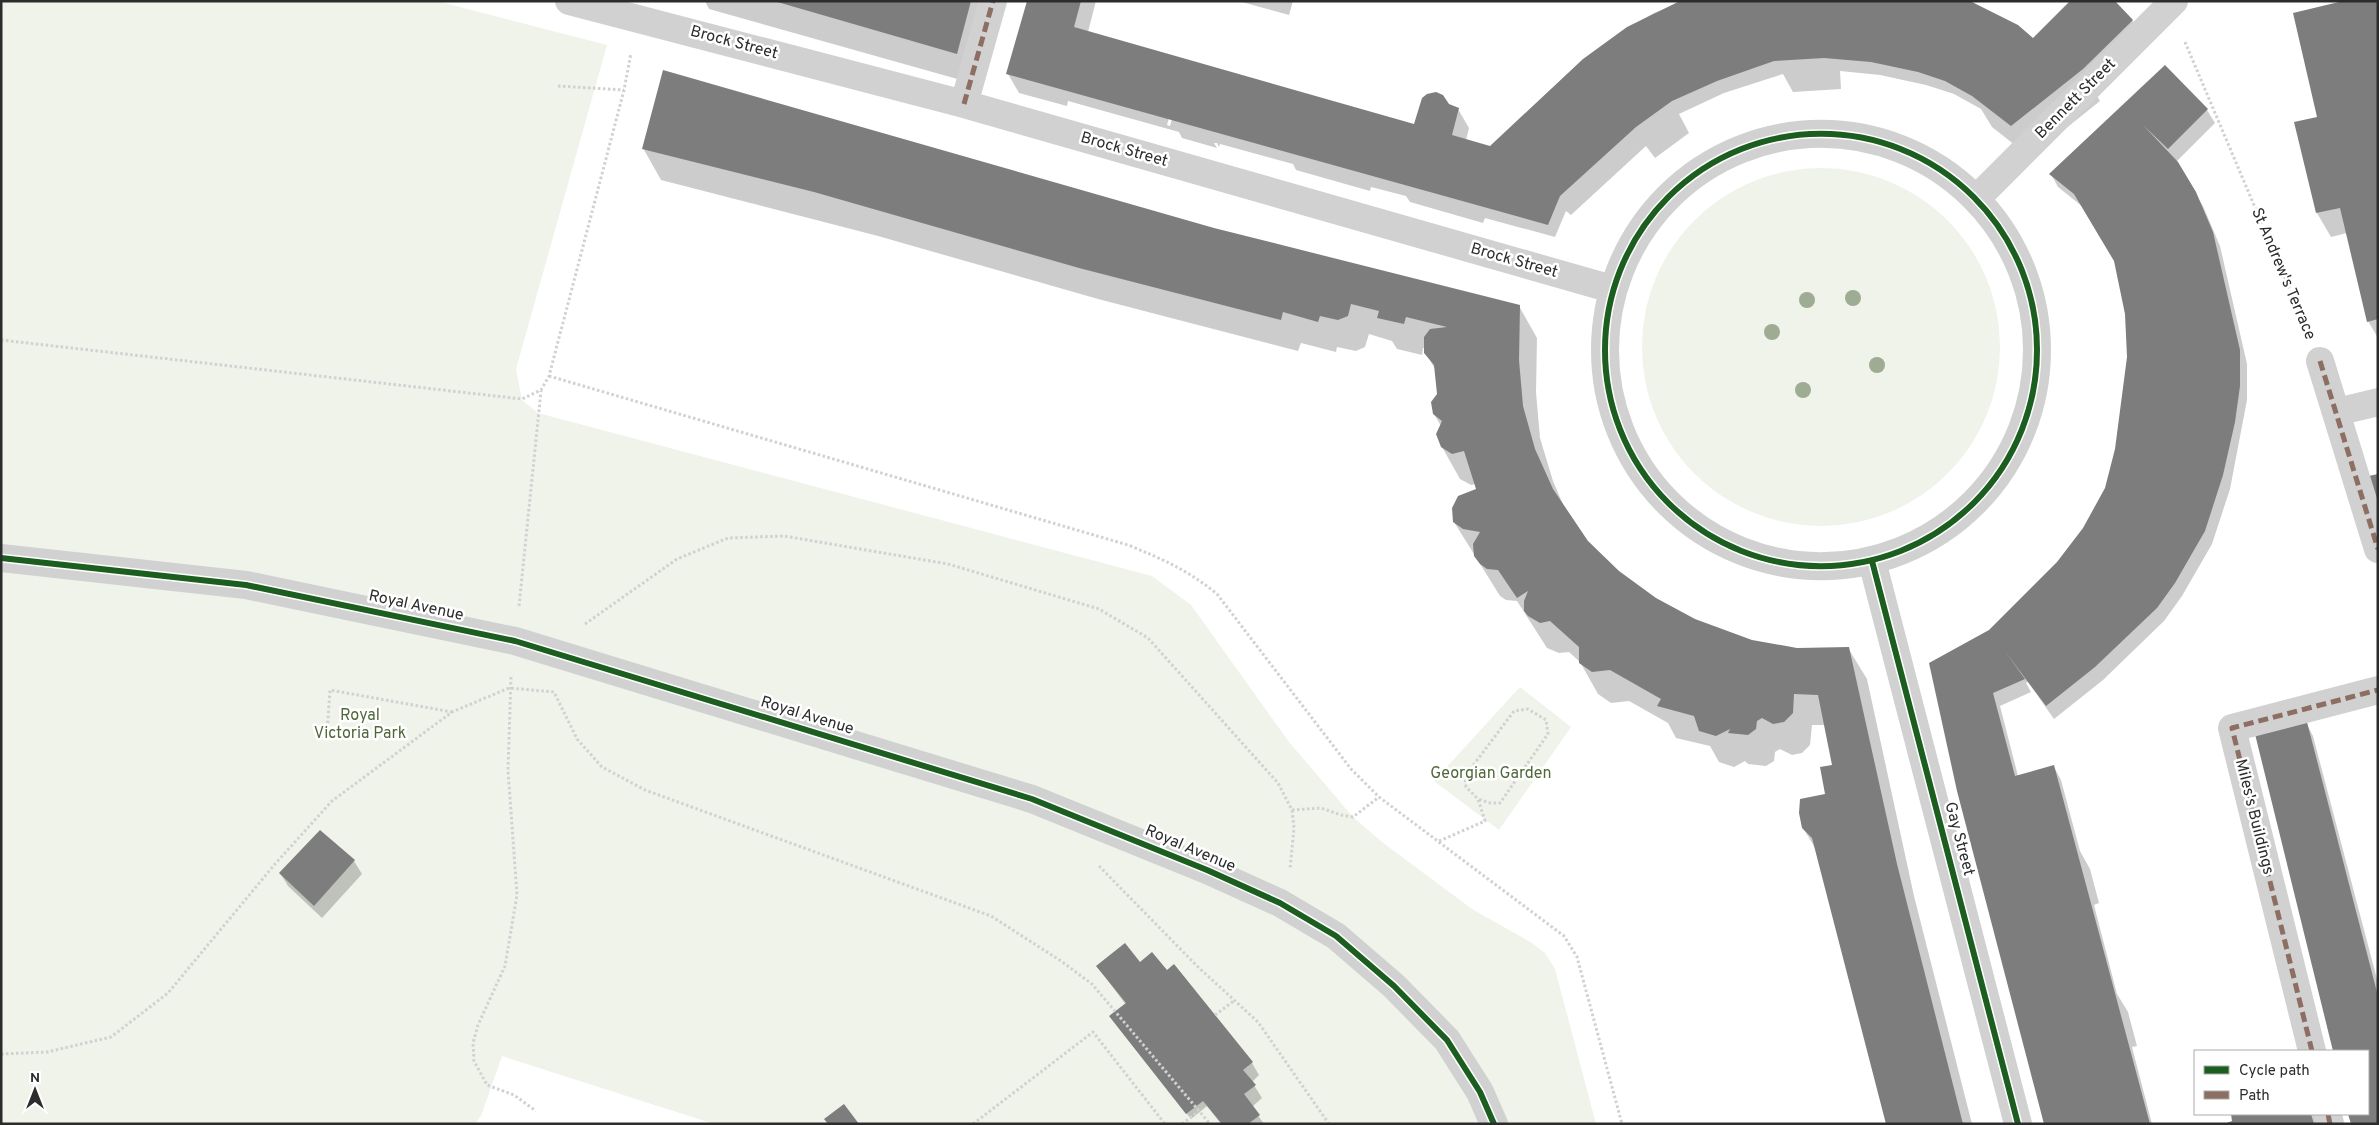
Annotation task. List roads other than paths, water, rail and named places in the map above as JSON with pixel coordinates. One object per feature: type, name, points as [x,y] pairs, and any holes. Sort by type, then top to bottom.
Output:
[{"type":"street","name":"Brock Street","points":[[569,1],[637,9],[1612,289]]},
{"type":"street","points":[[964,104],[993,1]]},
{"type":"street","name":"Bennett Street","points":[[1978,197],[2169,3]]},
{"type":"street","points":[[1844,133],[1916,153],[1978,197],[2016,250],[2036,312],[2038,377],[2020,440],[1984,495],[1933,536],[1872,561],[1822,566],[1772,561],[1724,544],[1682,516],[1648,480],[1620,429],[1607,389],[1604,338],[1612,289],[1645,221],[1692,175],[1699,169],[1768,138],[1844,133]]},
{"type":"street","name":"St Andrew's Terrace","points":[[2320,361],[2378,549]]},
{"type":"street","points":[[2345,410],[2378,402]]},
{"type":"street","name":"Royal Avenue","points":[[1,558],[246,585],[516,641],[1032,799],[1208,870],[1280,903],[1336,936],[1394,986],[1447,1040],[1480,1092],[1494,1124]]},
{"type":"street","name":"Gay Street","points":[[1872,561],[2018,1124]]},
{"type":"street","name":"Miles's Buildings","points":[[2312,1050],[2232,728],[2378,690]]},
{"type":"park label","name":"Royal Victoria Park","points":[[360,725]]},
{"type":"park label","name":"Georgian Garden","points":[[1491,774]]}]
